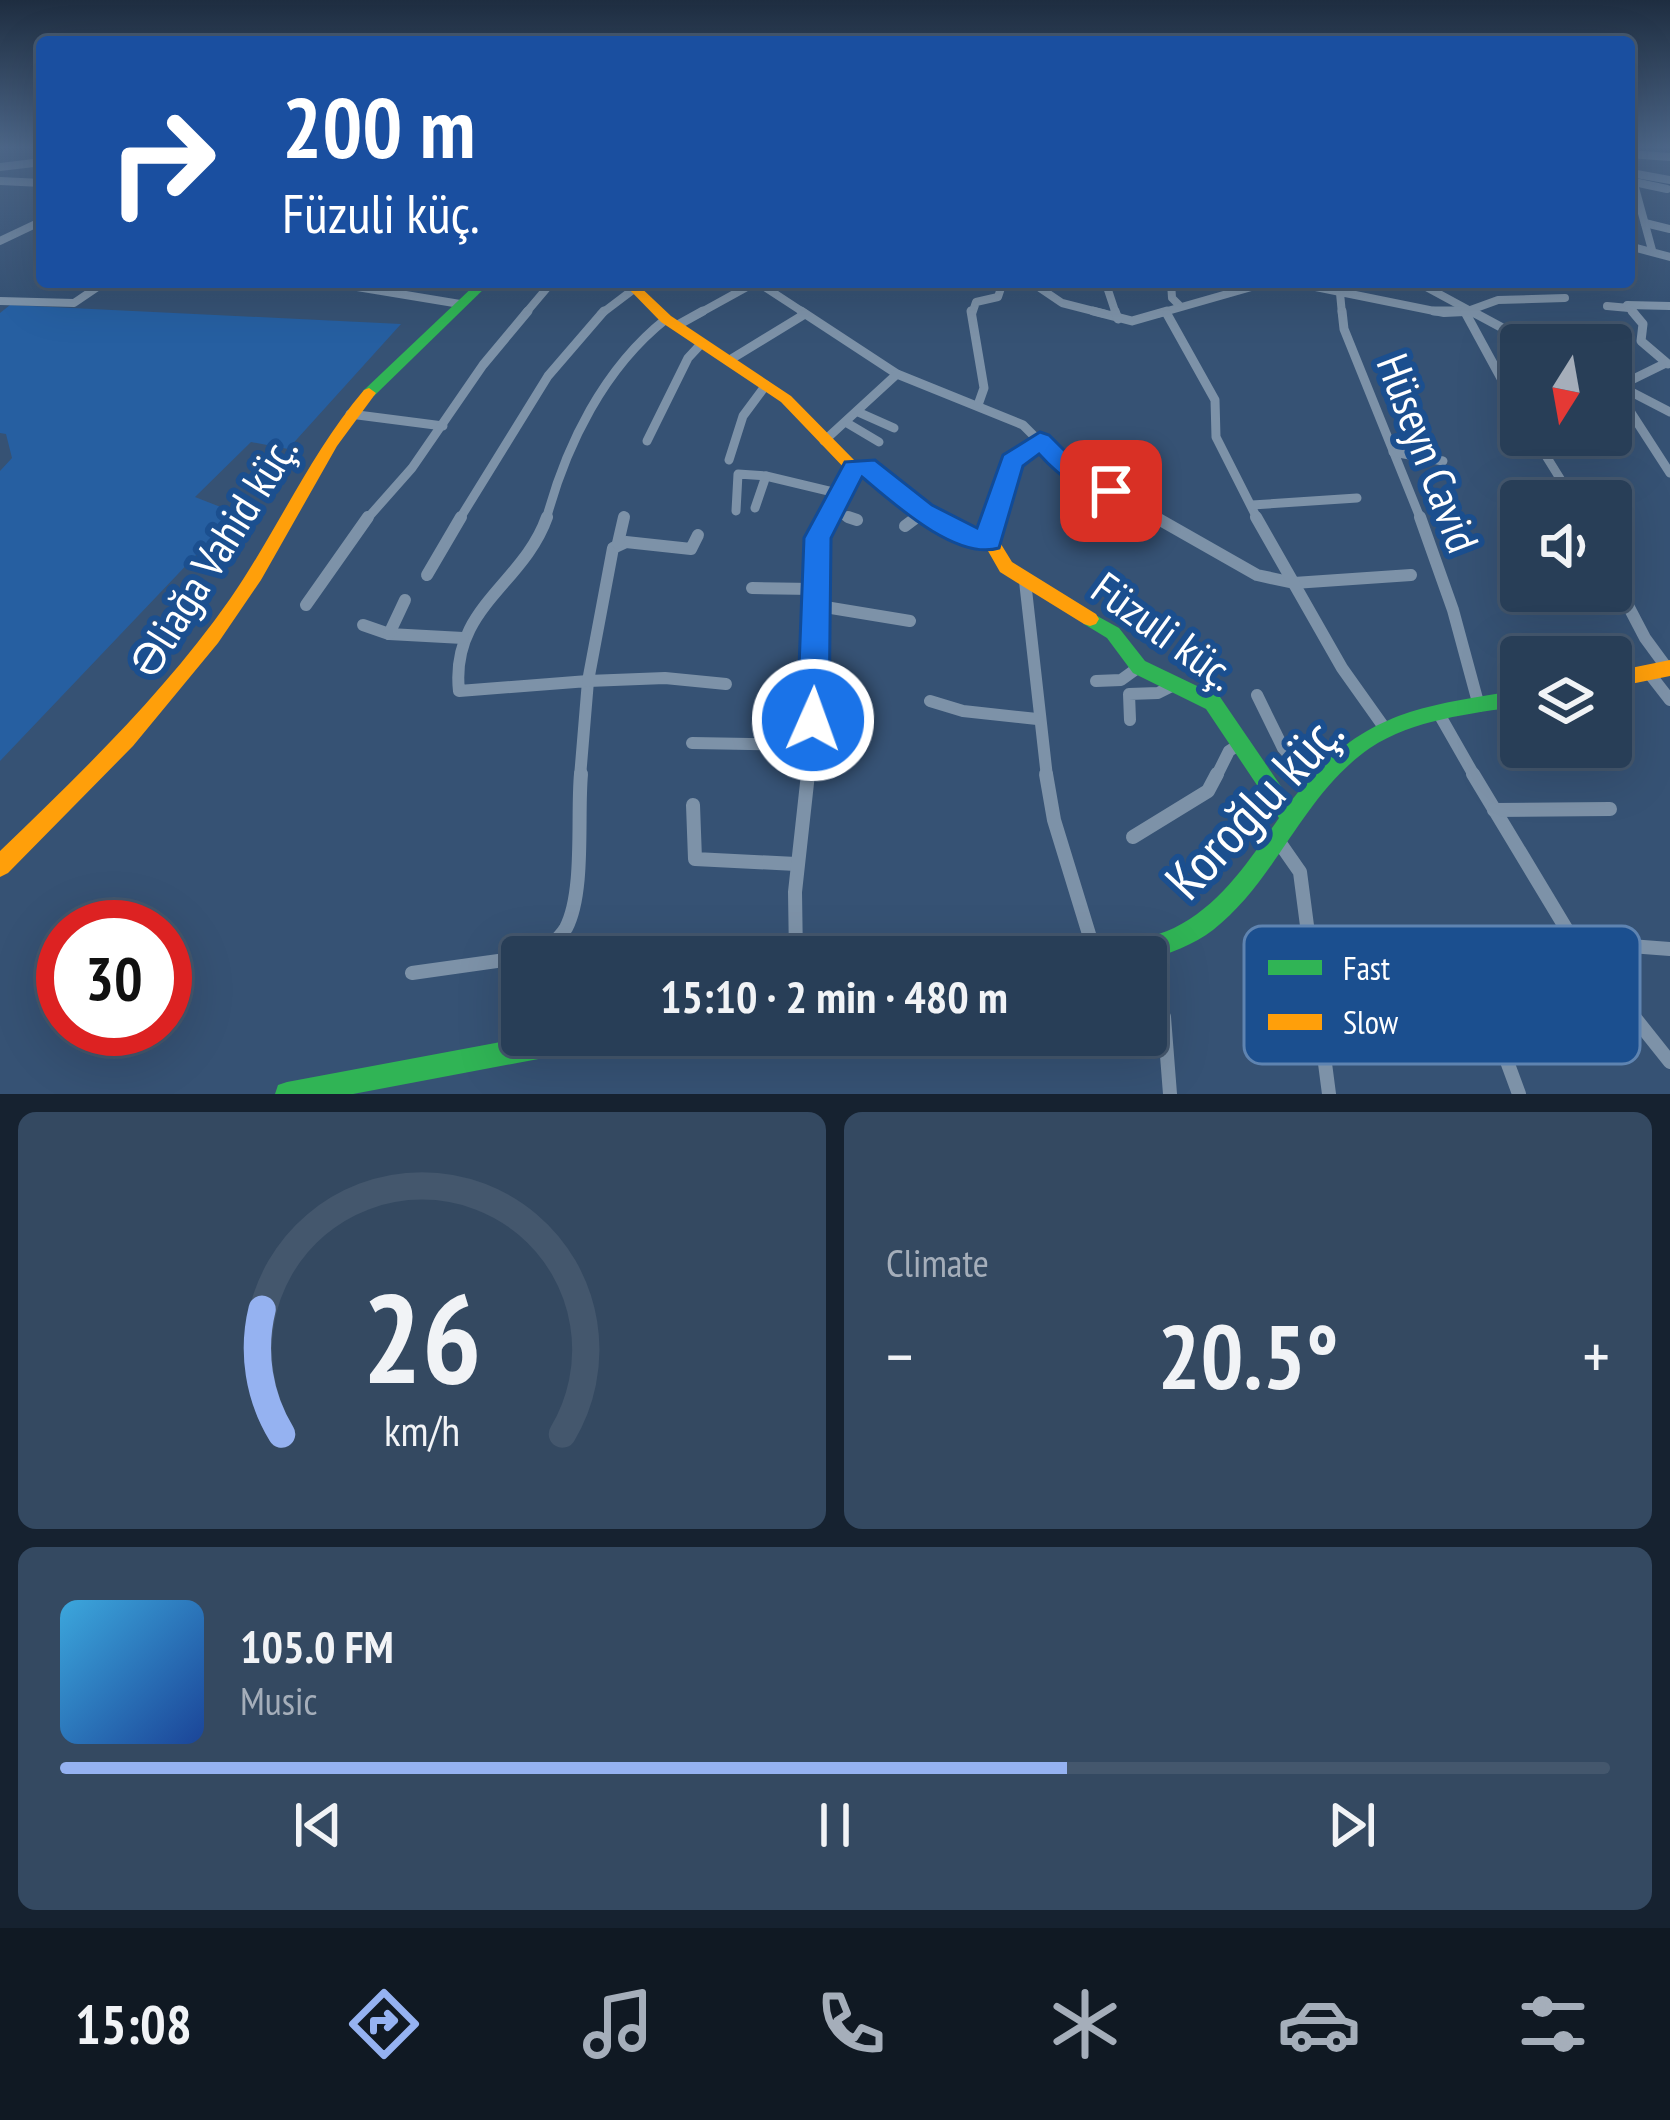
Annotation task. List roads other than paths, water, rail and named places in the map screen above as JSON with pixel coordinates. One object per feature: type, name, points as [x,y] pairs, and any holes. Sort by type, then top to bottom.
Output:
[{"type":"street","points":[[1637,198],[1652,250]]},
{"type":"street","points":[[1635,216],[1670,229]]},
{"type":"street","points":[[0,241],[36,224]]},
{"type":"street","points":[[1635,247],[1670,257]]},
{"type":"street","points":[[0,301],[74,303],[96,288]]},
{"type":"street","points":[[367,288],[460,304]]},
{"type":"street","name":"Əliağa Vahid küç.","points":[[0,866],[132,740],[238,600],[314,465],[350,414],[478,288]]},
{"type":"street","points":[[306,605],[370,514],[443,426],[483,365],[547,288]]},
{"type":"street","points":[[427,575],[566,352],[628,288]]},
{"type":"street","name":"Füzuli küç.","points":[[634,288],[700,344],[786,399],[854,469],[866,466],[922,512],[959,534],[990,540],[1006,567],[1114,634],[1139,667],[1213,703],[1291,818]]},
{"type":"street","points":[[726,684],[665,678],[459,692],[463,638],[539,536],[557,478],[620,365],[643,337],[743,288]]},
{"type":"street","points":[[765,288],[897,374],[1023,425],[1064,466],[1238,566],[1268,579],[1294,583],[1411,575]]},
{"type":"street","points":[[979,406],[983,388],[971,309],[976,302],[998,297],[1001,288]]},
{"type":"street","points":[[1038,288],[1055,300],[1133,326],[1179,305],[1246,288]]},
{"type":"street","points":[[1107,288],[1118,319]]},
{"type":"street","points":[[1171,288],[1179,305]]},
{"type":"street","points":[[1318,288],[1433,312],[1465,312],[1498,300],[1565,298]]},
{"type":"street","points":[[1427,288],[1500,329]]},
{"type":"street","name":"Hüseyn Cavid","points":[[1340,293],[1344,329],[1469,660],[1479,706]]},
{"type":"street","points":[[1629,308],[1632,303],[1670,306]]},
{"type":"street","points":[[1607,306],[1629,308],[1643,324],[1641,341],[1668,364]]},
{"type":"street","points":[[1465,312],[1500,376]]},
{"type":"street","points":[[728,361],[806,314]]},
{"type":"street","points":[[1093,330],[1094,314]]},
{"type":"street","points":[[1167,314],[1212,394],[1219,448],[1342,668],[1386,730]]},
{"type":"street","points":[[647,441],[688,358],[700,344]]},
{"type":"street","points":[[1632,377],[1668,364]]},
{"type":"street","points":[[824,441],[897,374]]},
{"type":"street","points":[[729,460],[742,416],[766,385]]},
{"type":"street","points":[[1632,392],[1670,412]]},
{"type":"street","points":[[858,412],[894,428]]},
{"type":"street","points":[[350,414],[443,426]]},
{"type":"street","points":[[1632,416],[1670,473]]},
{"type":"street","points":[[847,423],[879,442]]},
{"type":"street","points":[[990,540],[992,518],[1012,461],[1040,441]]},
{"type":"street","points":[[1393,452],[1443,461]]},
{"type":"street","points":[[794,936],[796,864],[816,681],[813,589],[817,538],[837,493],[854,469]]},
{"type":"street","points":[[736,511],[737,474],[837,493]]},
{"type":"street","points":[[754,508],[766,476]]},
{"type":"street","points":[[1252,505],[1357,499]]},
{"type":"street","points":[[828,511],[857,520]]},
{"type":"street","points":[[905,526],[922,512]]},
{"type":"street","points":[[558,936],[566,927],[579,875],[576,834],[588,681],[607,564],[624,517]]},
{"type":"street","points":[[618,543],[683,550],[691,549],[698,535]]},
{"type":"street","points":[[1025,581],[1037,719],[1060,848],[1089,936]]},
{"type":"street","points":[[752,588],[813,589]]},
{"type":"street","points":[[389,634],[405,599]]},
{"type":"street","points":[[813,605],[910,621]]},
{"type":"street","points":[[1631,612],[1662,670],[1670,700]]},
{"type":"street","points":[[363,625],[389,634],[463,638]]},
{"type":"street","points":[[1096,681],[1121,680],[1139,667]]},
{"type":"street","points":[[1632,676],[1662,670]]},
{"type":"street","points":[[1130,720],[1129,694],[1158,693],[1174,685]]},
{"type":"street","points":[[1257,695],[1283,748],[1317,786]]},
{"type":"street","points":[[930,701],[963,711],[1037,719]]},
{"type":"street","name":"Koroğlu küç.","points":[[1167,944],[1213,920],[1348,753],[1386,730],[1500,702]]},
{"type":"street","points":[[1439,714],[1568,926]]},
{"type":"street","points":[[692,743],[811,745]]},
{"type":"street","points":[[1133,837],[1208,791],[1229,752],[1240,744]]},
{"type":"street","points":[[693,805],[695,859],[796,864]]},
{"type":"street","points":[[1494,810],[1610,809]]},
{"type":"street","points":[[1277,838],[1300,872],[1307,926]]},
{"type":"street","points":[[1640,947],[1670,949]]},
{"type":"street","points":[[412,973],[501,958]]},
{"type":"street","points":[[1640,1027],[1670,1062]]},
{"type":"street","points":[[287,1094],[501,1048]]},
{"type":"street","points":[[1167,1056],[1170,1094]]},
{"type":"street","points":[[1325,1064],[1329,1094]]},
{"type":"street","points":[[1509,1064],[1519,1094]]}]
